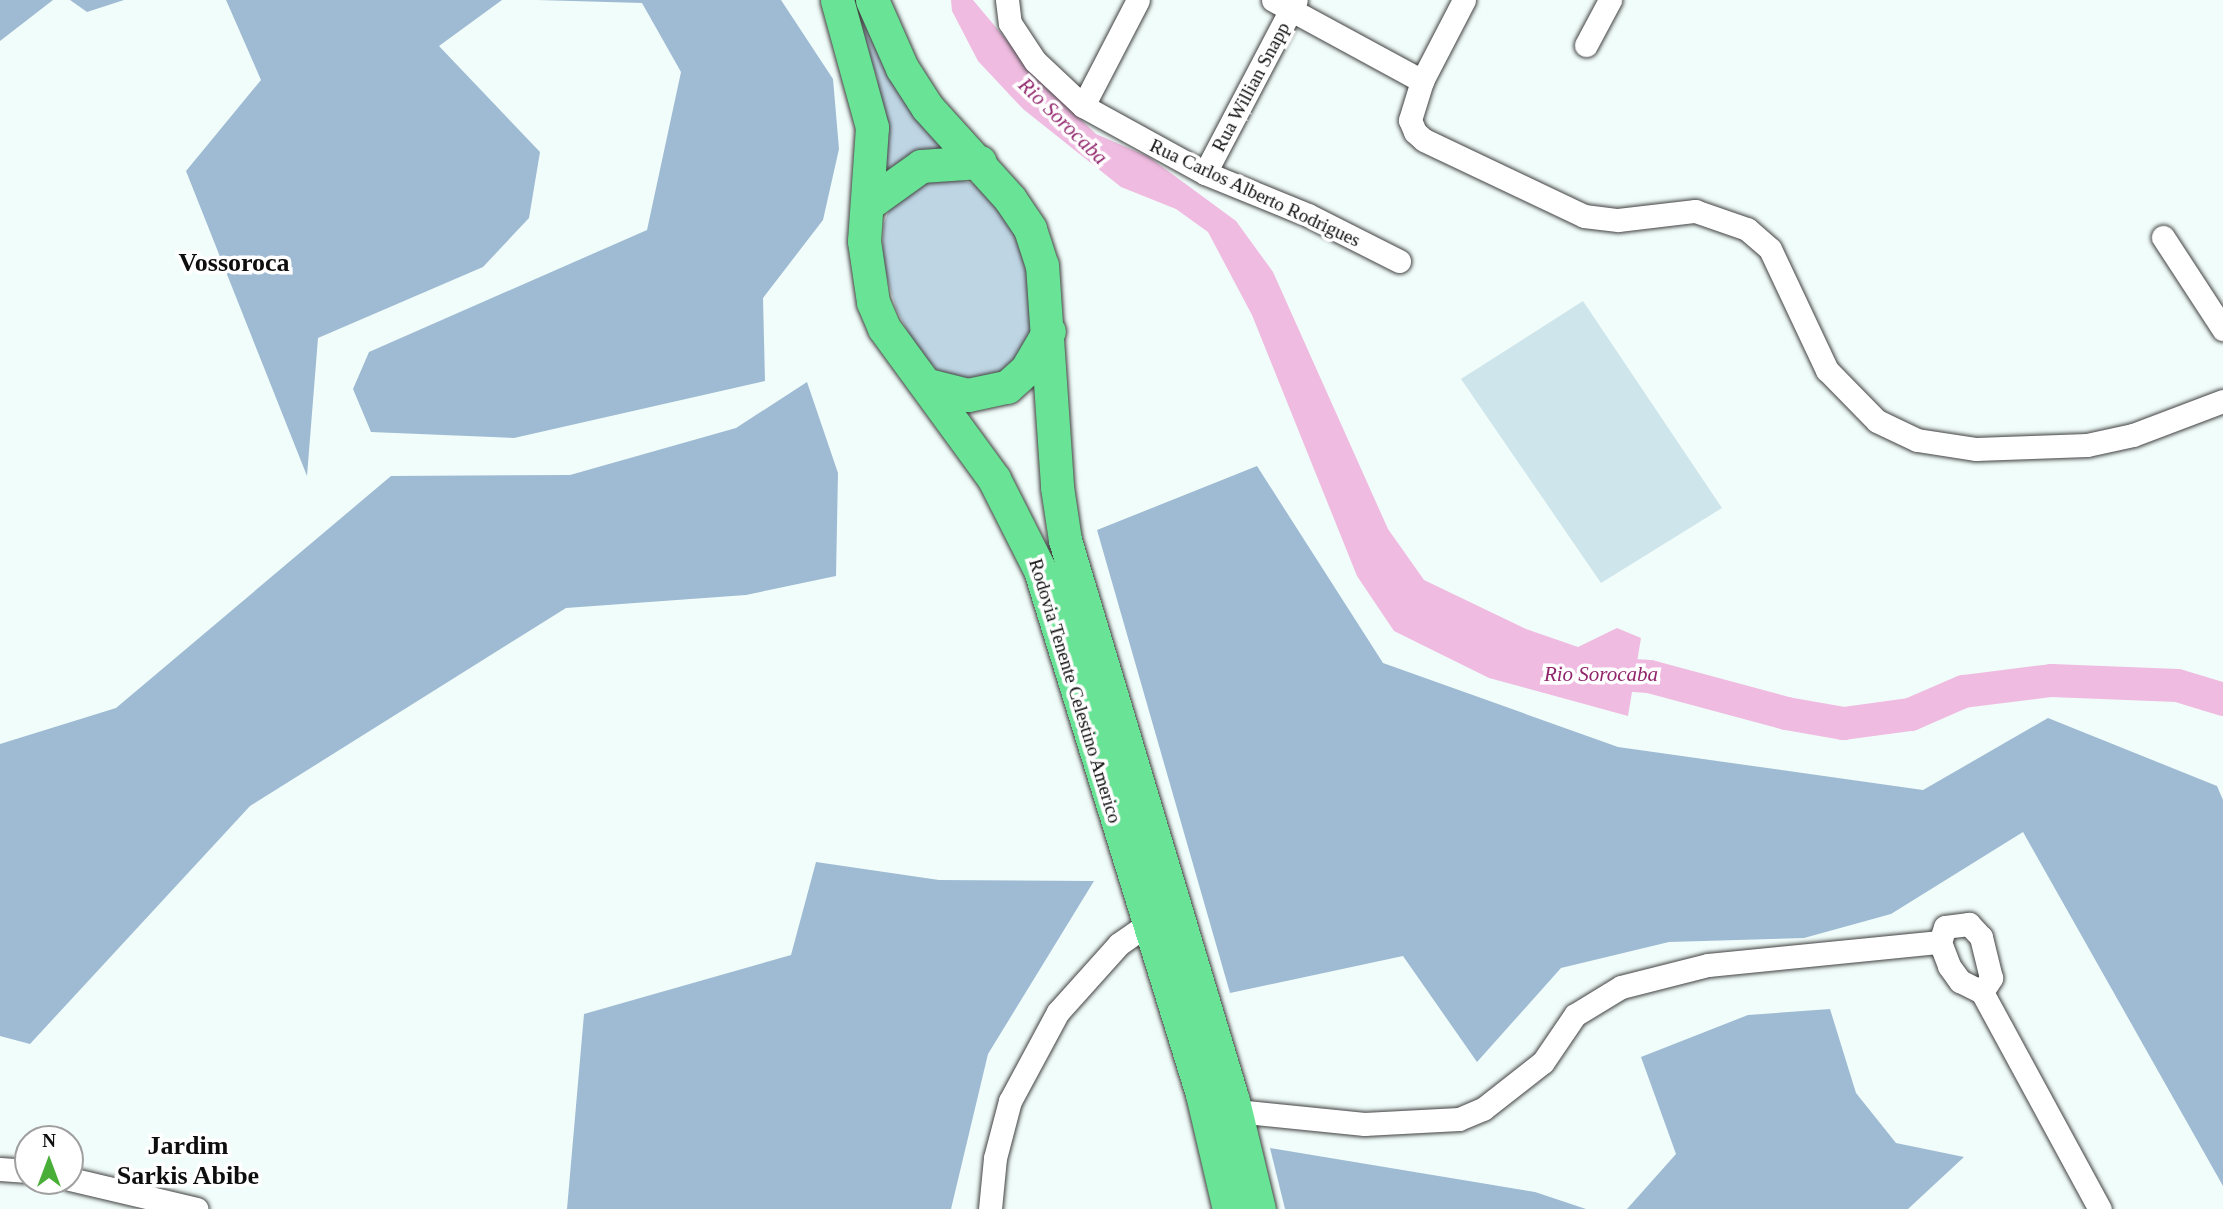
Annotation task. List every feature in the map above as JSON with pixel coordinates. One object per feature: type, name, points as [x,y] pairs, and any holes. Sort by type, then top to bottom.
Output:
[{"type":"highway","name":"Rodovia Tenente Celestino Americo","points":[[837,0],[872,127],[864,241],[873,302],[884,328],[995,480],[1040,570],[1202,1094],[1229,1209]]},
{"type":"highway","name":"Rodovia Tenente Celestino Americo","points":[[872,0],[902,68],[927,107],[980,162],[1030,229],[1042,265],[1049,331],[1057,487],[1065,540],[1236,1111],[1259,1209]]},
{"type":"highway","points":[[868,204],[921,166],[980,162]]},
{"type":"highway","points":[[928,385],[968,395],[1007,387],[1026,370],[1049,331]]},
{"type":"street","name":"Rua Carlos Alberto Rodrigues","points":[[1007,0],[1010,23],[1035,61],[1083,106],[1206,173],[1308,215],[1399,261]]},
{"type":"street","points":[[1083,106],[1138,0]]},
{"type":"street","points":[[1464,0],[1422,80],[1410,120],[1424,140],[1584,216],[1618,220],[1695,211],[1747,229],[1770,249],[1827,370],[1877,421],[1917,440],[1976,449],[2087,445],[2133,435],[2223,401]]},
{"type":"street","points":[[1586,46],[1610,0]]},
{"type":"street","points":[[1287,3],[1422,80]]},
{"type":"street","name":"Rua Willian Snapp","points":[[1206,173],[1287,3]]},
{"type":"street","points":[[2163,236],[2223,329]]},
{"type":"street","points":[[990,1209],[995,1158],[1010,1101],[1058,1012],[1119,944],[1151,922]]},
{"type":"street","points":[[1982,992],[1991,978],[1981,937],[1969,923],[1957,922],[1945,927],[1940,942],[1960,981],[1982,992],[2100,1209]]},
{"type":"street","points":[[1236,1111],[1364,1124],[1459,1119],[1483,1109],[1543,1062],[1575,1015],[1621,987],[1708,965],[1940,942]]},
{"type":"street","points":[[84,1184],[129,1202],[197,1209]]},
{"type":"shaded area","points":[[0,0],[53,0],[0,41]]},
{"type":"shaded area","points":[[70,0],[124,0],[87,12]]},
{"type":"shaded area","points":[[226,0],[502,0],[439,46],[540,152],[529,218],[483,267],[318,338],[307,476],[186,171],[261,80]]},
{"type":"shaded area","points":[[537,0],[781,0],[833,79],[839,149],[823,220],[763,298],[765,381],[514,438],[371,432],[353,389],[369,352],[647,230],[681,72],[642,3]]},
{"type":"shaded area","points":[[846,0],[861,0],[904,102],[926,131],[953,154],[919,154],[887,170],[877,77]]},
{"type":"shaded area","points":[[950,177],[974,184],[1003,214],[1028,259],[1035,331],[1015,371],[949,381],[917,350],[896,308],[882,260],[884,224],[892,201],[904,187]]},
{"type":"shaded area","points":[[1583,301],[1722,508],[1601,583],[1461,379]]},
{"type":"shaded area","points":[[807,382],[838,473],[836,576],[746,595],[566,608],[250,806],[30,1044],[0,1036],[0,744],[116,708],[391,476],[570,475],[736,428]]},
{"type":"shaded area","points":[[1257,466],[1383,663],[1618,747],[1923,790],[2048,718],[2217,786],[2223,800],[2223,1186],[2023,832],[1891,914],[1804,938],[1669,942],[1561,968],[1477,1062],[1403,956],[1230,993],[1097,530]]},
{"type":"shaded area","points":[[816,862],[939,880],[1094,881],[988,1054],[951,1209],[567,1209],[584,1014],[791,955]]},
{"type":"shaded area","points":[[1830,1009],[1856,1093],[1896,1143],[1964,1157],[1908,1209],[1627,1209],[1676,1154],[1641,1057],[1748,1015]]},
{"type":"shaded area","points":[[1270,1148],[1535,1192],[1586,1209],[1285,1209]]},
{"type":"water","name":"Rio Sorocaba","points":[[951,0],[973,0],[1041,81],[1096,134],[1149,157],[1236,221],[1273,272],[1388,529],[1424,580],[1526,629],[1578,647],[1617,628],[1641,638],[1628,716],[1489,678],[1394,631],[1357,576],[1252,315],[1208,232],[1176,209],[1121,187],[1023,109],[978,61],[952,11]]},
{"type":"waterway","name":"Rio Sorocaba","points":[[1588,672],[1649,676],[1786,713],[1843,723],[1910,714],[1963,691],[2051,680],[2177,685],[2223,699]]},
{"type":"district","name":"Vossoroca","points":[[234,263]]},
{"type":"district","name":"Jardim Sarkis Abibe","points":[[188,1161]]}]
